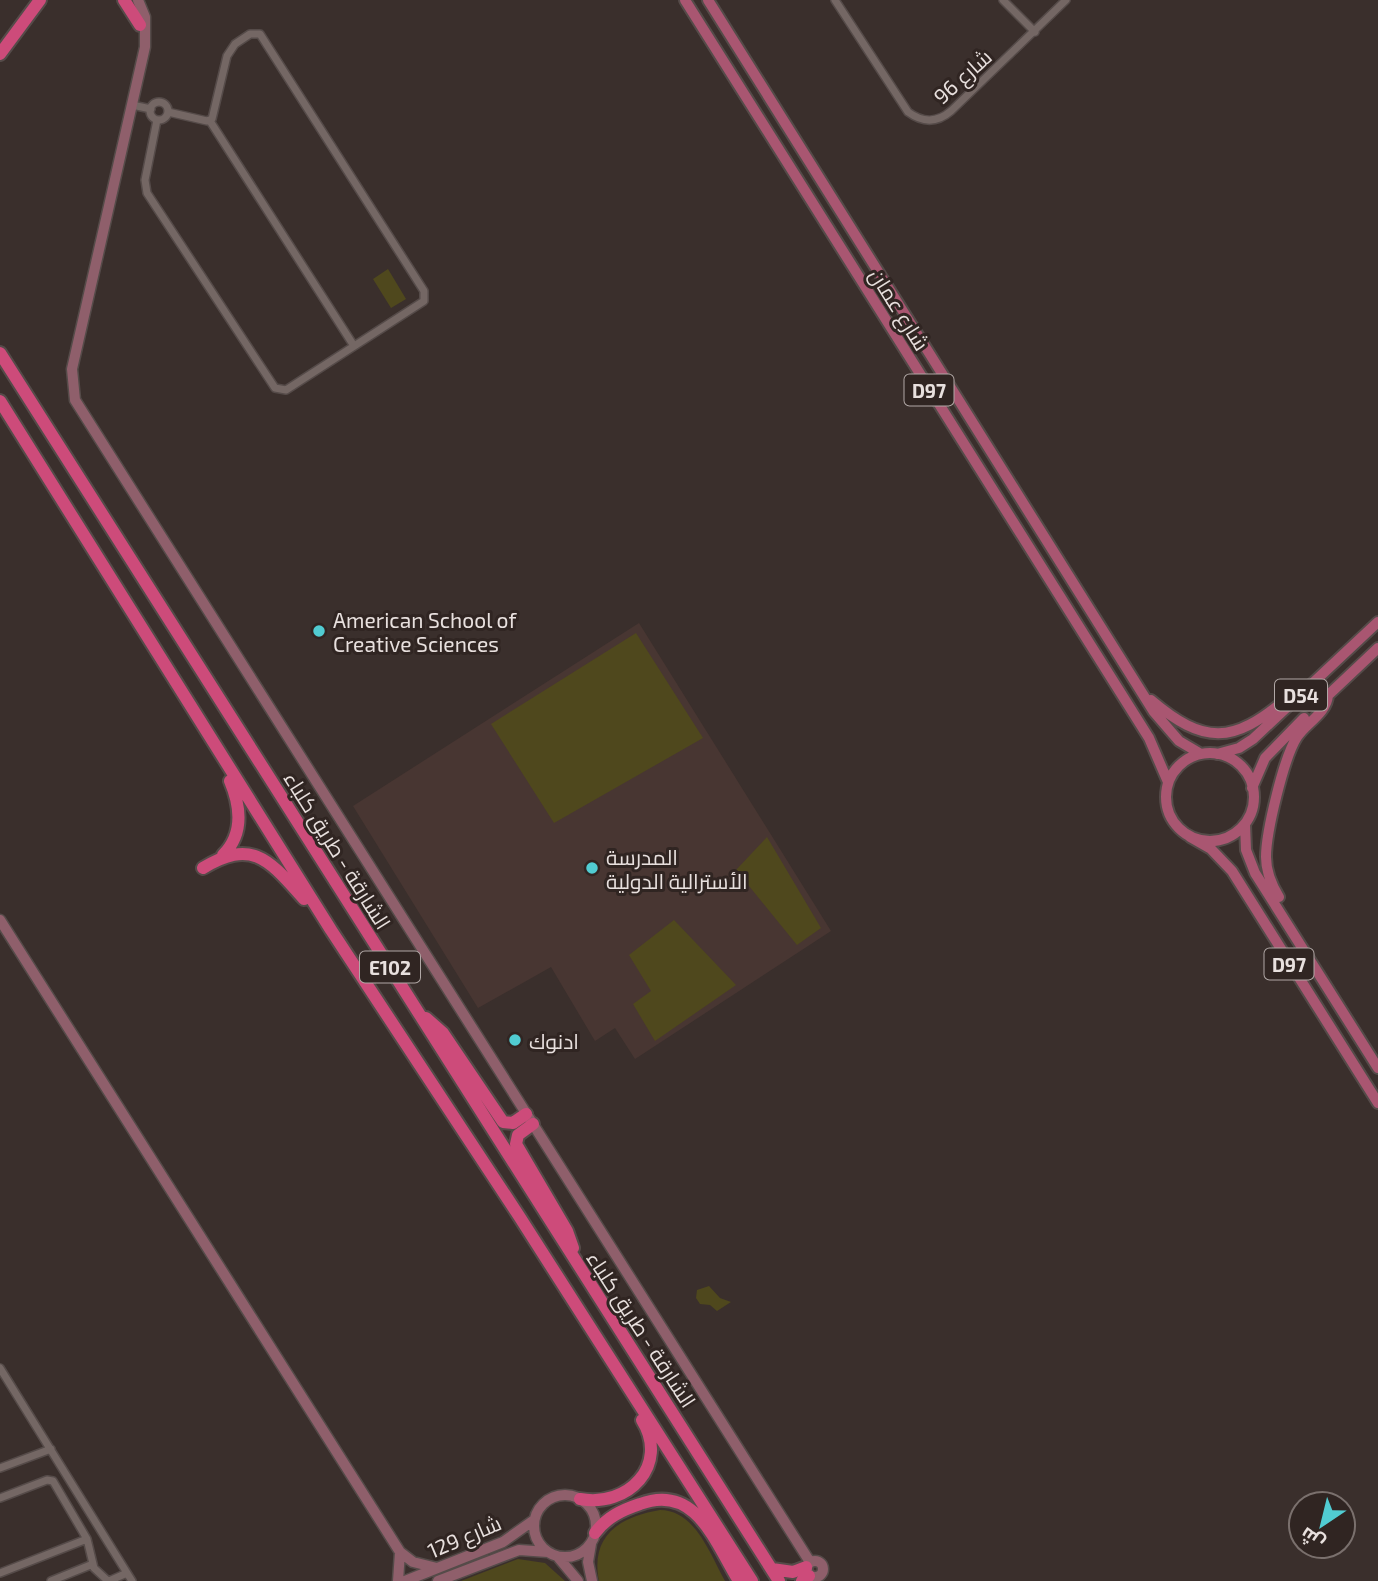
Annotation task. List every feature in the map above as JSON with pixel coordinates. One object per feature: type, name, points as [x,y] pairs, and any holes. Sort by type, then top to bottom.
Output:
[{"type":"highway","points":[[124,0],[140,25]]},
{"type":"highway","points":[[0,54],[39,1]]},
{"type":"highway","name":"الشارقة - طريق كلباء","points":[[0,353],[779,1581]]},
{"type":"highway","name":"الشارقة - طريق كلباء","points":[[0,401],[331,930],[519,1216],[752,1581]]},
{"type":"highway","points":[[203,868],[232,846],[239,826],[233,788],[217,750]]},
{"type":"highway","points":[[220,857],[236,852],[246,853],[273,866],[331,930]]},
{"type":"highway","points":[[418,1012],[443,1033],[501,1120],[510,1124],[530,1119]]},
{"type":"highway","points":[[530,1119],[517,1135],[516,1144],[567,1231],[576,1262]]},
{"type":"highway","points":[[519,1216],[538,1254],[650,1436],[650,1465],[632,1489],[603,1501],[580,1499]]},
{"type":"highway","points":[[593,1538],[613,1516],[633,1507],[658,1499],[680,1501],[697,1514],[739,1581]]},
{"type":"highway","points":[[772,1569],[812,1574]]},
{"type":"main road","name":"شارع عمان","points":[[685,0],[1149,738],[1168,782]]},
{"type":"main road","name":"شارع عمان","points":[[708,0],[1143,694],[1170,732],[1201,754]]},
{"type":"main road","name":"D54","points":[[1216,754],[1239,748],[1253,739],[1378,622]]},
{"type":"main road","name":"D54","points":[[1252,788],[1260,766],[1271,750],[1378,648]]},
{"type":"main road","points":[[1143,694],[1176,721],[1217,733],[1254,725],[1296,692],[1307,689]]},
{"type":"main road","points":[[1292,932],[1286,909],[1269,880],[1266,849],[1290,748],[1302,730],[1326,706],[1328,695]]},
{"type":"main road","points":[[1201,754],[1216,754],[1239,765],[1252,788],[1254,800],[1245,824],[1234,834],[1220,840],[1205,841],[1190,836],[1172,819],[1167,807],[1168,782],[1181,764],[1201,754]]},
{"type":"main road","name":"D97","points":[[1245,824],[1245,841],[1251,866],[1378,1068]]},
{"type":"main road","name":"D97","points":[[1190,836],[1211,849],[1232,871],[1378,1103]]},
{"type":"street","points":[[136,0],[141,59]]},
{"type":"street","points":[[136,0],[146,26],[141,59],[72,369],[75,400],[530,1119],[812,1574]]},
{"type":"street","name":"شارع 96","points":[[835,0],[908,112],[925,121],[944,117],[1066,0]]},
{"type":"street","points":[[1003,0],[1035,32]]},
{"type":"street","points":[[157,120],[145,180],[147,192],[272,386],[286,390],[422,304],[424,291],[261,34],[250,34],[230,49],[210,121]]},
{"type":"street","points":[[132,105],[151,109],[160,103],[168,111],[210,121],[354,346]]},
{"type":"street","points":[[151,109],[152,116],[157,120]]},
{"type":"street","points":[[157,120],[165,117],[168,111]]},
{"type":"street","points":[[0,920],[400,1552],[413,1562],[437,1568]]},
{"type":"street","points":[[0,1368],[132,1581]]},
{"type":"street","points":[[0,1468],[51,1449]]},
{"type":"street","points":[[0,1499],[47,1480],[53,1481],[87,1539],[93,1564],[109,1581],[127,1573]]},
{"type":"street","points":[[578,1581],[535,1535],[534,1520],[538,1510],[552,1498],[570,1496],[580,1499],[593,1514],[593,1538],[588,1562],[593,1581]]},
{"type":"street","name":"شارع 129","points":[[405,1581],[503,1542],[534,1520]]},
{"type":"street","points":[[553,1555],[577,1555],[593,1538]]},
{"type":"street","points":[[0,1573],[87,1539]]},
{"type":"street","name":"شارع 129","points":[[438,1581],[519,1550],[553,1555]]},
{"type":"street","points":[[398,1581],[400,1552]]},
{"type":"street","points":[[51,1581],[93,1564]]},
{"type":"shaded area","points":[[388,269],[406,299],[391,308],[373,279]]},
{"type":"shaded area","name":"المدرسة الأسترالية الدولية","points":[[639,623],[831,931],[635,1059],[615,1028],[595,1041],[551,967],[478,1008],[353,806]]},
{"type":"shaded area","points":[[636,633],[703,738],[554,823],[491,724]]},
{"type":"shaded area","points":[[767,837],[821,928],[797,945],[736,870]]},
{"type":"shaded area","points":[[674,920],[736,985],[655,1041],[633,1004],[651,991],[629,955]]},
{"type":"shaded area","points":[[709,1286],[720,1298],[731,1302],[717,1311],[710,1305],[700,1304],[696,1298],[697,1290]]},
{"type":"shaded area","points":[[660,1510],[683,1517],[692,1525],[725,1581],[599,1581],[599,1552],[611,1531],[632,1518]]},
{"type":"shaded area","points":[[518,1559],[545,1563],[565,1581],[461,1581]]},
{"type":"place","name":"American School of Creative Sciences","points":[[319,631]]},
{"type":"place","name":"المدرسة الأسترالية الدولية","points":[[592,868]]},
{"type":"place","name":"ادنوك","points":[[515,1040]]}]
